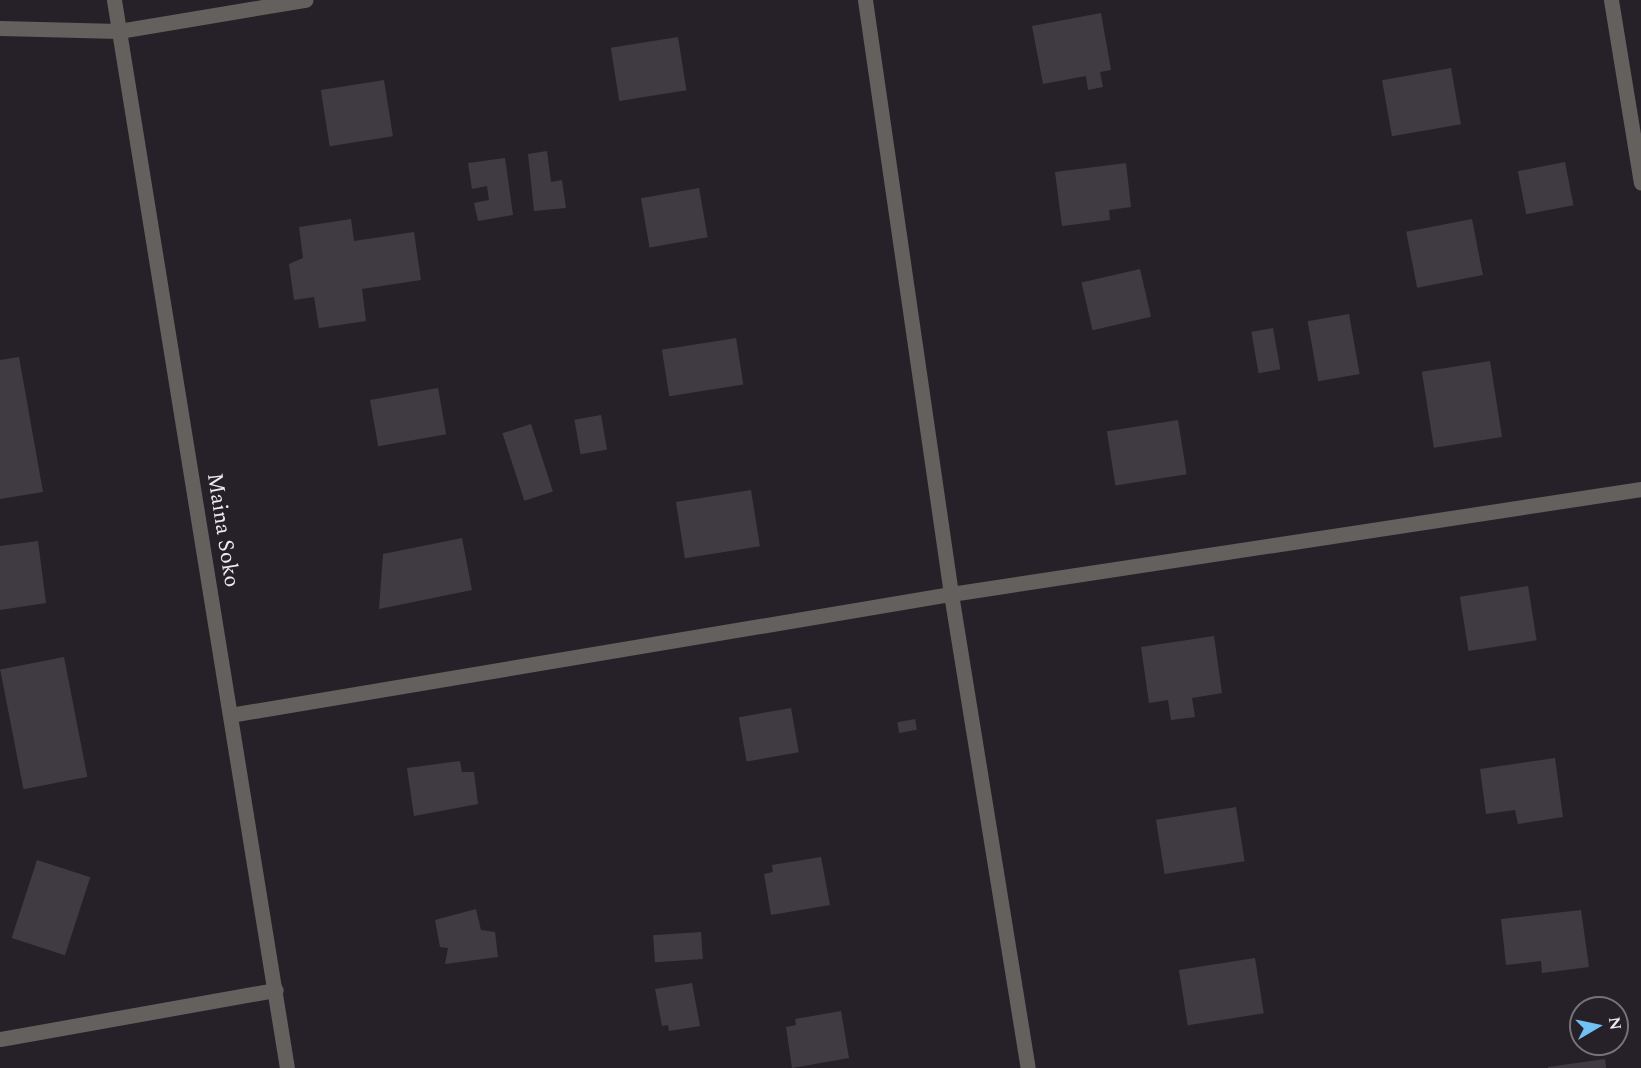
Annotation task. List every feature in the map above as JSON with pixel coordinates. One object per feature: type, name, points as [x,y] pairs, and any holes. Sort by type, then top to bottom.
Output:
[{"type":"street","name":"Maina Soko","points":[[114,0],[287,1068]]},
{"type":"street","points":[[0,28],[119,31],[305,0]]},
{"type":"street","points":[[865,0],[951,594],[1028,1068]]},
{"type":"street","points":[[1611,0],[1641,183]]},
{"type":"street","points":[[230,715],[951,594],[1641,489]]},
{"type":"street","points":[[0,1039],[276,990]]},
{"type":"building","points":[[1101,13],[1111,70],[1100,72],[1103,87],[1088,90],[1086,76],[1043,84],[1032,26]]},
{"type":"building","points":[[678,37],[686,90],[619,101],[611,48]]},
{"type":"building","points":[[1451,68],[1461,124],[1392,136],[1382,80]]},
{"type":"building","points":[[384,80],[393,136],[330,146],[321,90]]},
{"type":"building","points":[[547,151],[551,182],[562,180],[566,208],[534,211],[528,154]]},
{"type":"building","points":[[505,158],[513,215],[478,221],[474,203],[489,200],[487,186],[472,189],[468,163]]},
{"type":"building","points":[[1565,162],[1573,205],[1526,214],[1518,171]]},
{"type":"building","points":[[1126,163],[1131,207],[1109,210],[1110,220],[1062,226],[1055,172]]},
{"type":"building","points":[[699,188],[708,237],[650,247],[641,198]]},
{"type":"building","points":[[351,219],[354,241],[414,232],[421,280],[362,289],[366,321],[319,328],[314,297],[294,300],[289,264],[303,258],[299,227]]},
{"type":"building","points":[[1472,219],[1483,275],[1417,288],[1406,232]]},
{"type":"building","points":[[1140,269],[1151,317],[1093,330],[1082,282]]},
{"type":"building","points":[[1349,314],[1360,374],[1318,381],[1308,321]]},
{"type":"building","points":[[1273,328],[1280,369],[1259,373],[1251,332]]},
{"type":"building","points":[[736,338],[743,384],[669,396],[662,350]]},
{"type":"building","points":[[19,357],[43,492],[0,499],[0,360]]},
{"type":"building","points":[[1490,361],[1502,437],[1434,448],[1422,372]]},
{"type":"building","points":[[438,388],[446,434],[378,446],[370,400]]},
{"type":"building","points":[[601,415],[607,449],[580,454],[574,420]]},
{"type":"building","points":[[1178,420],[1187,474],[1115,486],[1107,431]]},
{"type":"building","points":[[531,424],[553,492],[524,501],[502,433]]},
{"type":"building","points":[[751,490],[760,546],[685,558],[676,502]]},
{"type":"building","points":[[462,538],[472,590],[379,609],[383,554]]},
{"type":"building","points":[[38,541],[46,603],[0,610],[0,546]]},
{"type":"building","points":[[1528,586],[1537,640],[1468,651],[1460,597]]},
{"type":"building","points":[[1214,636],[1222,693],[1192,698],[1195,717],[1171,720],[1168,700],[1149,703],[1141,647]]},
{"type":"building","points":[[64,657],[87,777],[23,789],[0,669]]},
{"type":"building","points":[[791,708],[799,752],[747,762],[739,717]]},
{"type":"building","points":[[915,719],[917,730],[899,733],[897,722]]},
{"type":"building","points":[[1555,758],[1563,817],[1518,824],[1515,810],[1486,814],[1480,769]]},
{"type":"building","points":[[460,761],[462,772],[474,772],[478,804],[414,816],[407,768]]},
{"type":"building","points":[[1236,807],[1245,861],[1165,874],[1156,820]]},
{"type":"building","points":[[821,857],[830,905],[771,915],[764,874],[773,872],[772,865]]},
{"type":"building","points":[[37,860],[90,877],[65,955],[12,938]]},
{"type":"building","points":[[476,909],[481,930],[495,932],[498,957],[445,964],[448,948],[440,947],[435,920]]},
{"type":"building","points":[[1581,910],[1589,967],[1542,973],[1541,961],[1506,965],[1501,919]]},
{"type":"building","points":[[701,932],[703,959],[655,962],[653,935]]},
{"type":"building","points":[[1255,958],[1264,1013],[1188,1025],[1179,970]]},
{"type":"building","points":[[692,983],[700,1026],[669,1031],[668,1025],[662,1026],[655,989]]},
{"type":"building","points":[[841,1011],[849,1058],[792,1068],[786,1027],[796,1025],[795,1019]]},
{"type":"building","points":[[1605,1059],[1606,1068],[1548,1068],[1548,1067]]}]
